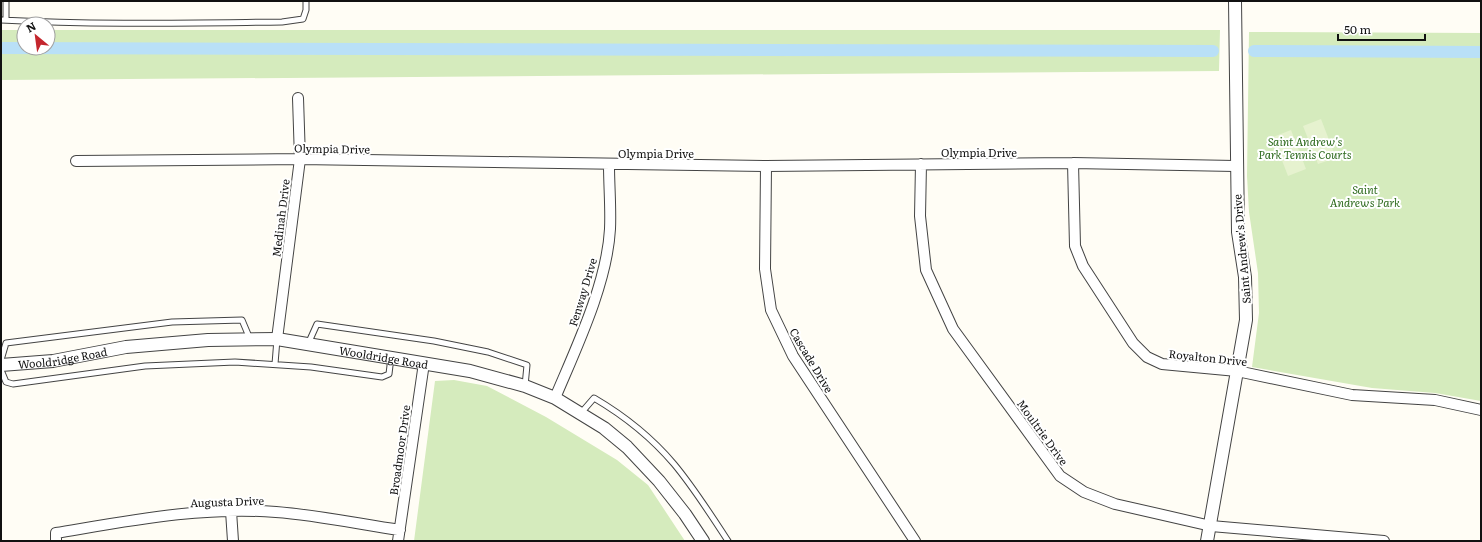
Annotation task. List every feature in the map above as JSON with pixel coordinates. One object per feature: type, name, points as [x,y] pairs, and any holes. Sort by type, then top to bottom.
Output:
[{"type":"street","name":"Saint Andrew's Drive","points":[[1207,541],[1211,526],[1246,320],[1245,277],[1238,232],[1235,166],[1235,1]]},
{"type":"street","name":"Medinah Drive","points":[[277,340],[300,159],[298,98]]},
{"type":"street","name":"Olympia Drive","points":[[76,161],[300,159],[609,165],[766,166],[1073,163],[1235,166]]},
{"type":"street","name":"Royalton Drive","points":[[1073,163],[1075,246],[1083,266],[1132,344],[1147,357],[1162,364],[1237,371],[1352,395],[1435,400],[1481,410]]},
{"type":"street","name":"Moultrie Drive","points":[[921,164],[920,216],[926,270],[953,329],[1060,476],[1084,492],[1115,504],[1211,526],[1384,541]]},
{"type":"street","name":"Fenway Drive","points":[[555,398],[586,326],[602,276],[610,230],[609,165]]},
{"type":"street","name":"Cascade Drive","points":[[766,166],[765,269],[771,310],[793,356],[915,541]]},
{"type":"street","name":"Wooldridge Road","points":[[1,365],[53,361],[126,347],[208,340],[277,340],[391,357],[470,371],[525,386],[555,398],[604,428],[627,447],[649,469],[685,514],[703,541]]},
{"type":"street","name":"Broadmoor Drive","points":[[398,541],[424,363]]},
{"type":"street","name":"Augusta Drive","points":[[56,537],[145,518],[231,511],[276,512],[400,530]]},
{"type":"street","points":[[231,511],[233,541]]},
{"type":"lane","points":[[6,1],[4,20],[32,22],[138,23],[282,22],[303,19],[306,10],[306,1]]},
{"type":"lane","points":[[1,360],[6,343],[172,322],[242,320],[250,340]]},
{"type":"lane","points":[[308,344],[317,324],[488,352],[527,365],[525,386]]},
{"type":"lane","points":[[275,364],[277,340]]},
{"type":"lane","points":[[1,370],[6,382],[13,384],[145,366],[235,362],[275,364],[386,377],[390,374],[391,357]]},
{"type":"lane","points":[[581,413],[594,398],[613,409],[640,431],[673,463],[702,500],[728,541]]},
{"type":"green space","points":[[1,30],[16,30],[16,56],[56,56],[56,30],[1220,30],[1219,71],[1,80]]},
{"type":"green space","name":"Saint Andrews Park","points":[[1249,32],[1481,33],[1481,401],[1435,393],[1372,388],[1252,367],[1259,313],[1258,273],[1249,212],[1247,176]]},
{"type":"green space","points":[[1321,119],[1336,158],[1318,164],[1303,126]]},
{"type":"green space","points":[[1291,130],[1306,169],[1288,176],[1273,137]]},
{"type":"green space","points":[[454,380],[487,386],[546,417],[617,460],[648,485],[685,541],[414,541],[435,381]]},
{"type":"waterway","points":[[1,48],[1213,51]]},
{"type":"waterway","points":[[1254,51],[1481,52]]},
{"type":"park label","name":"Saint Andrew's Park Tennis Courts","points":[[1305,147]]}]
